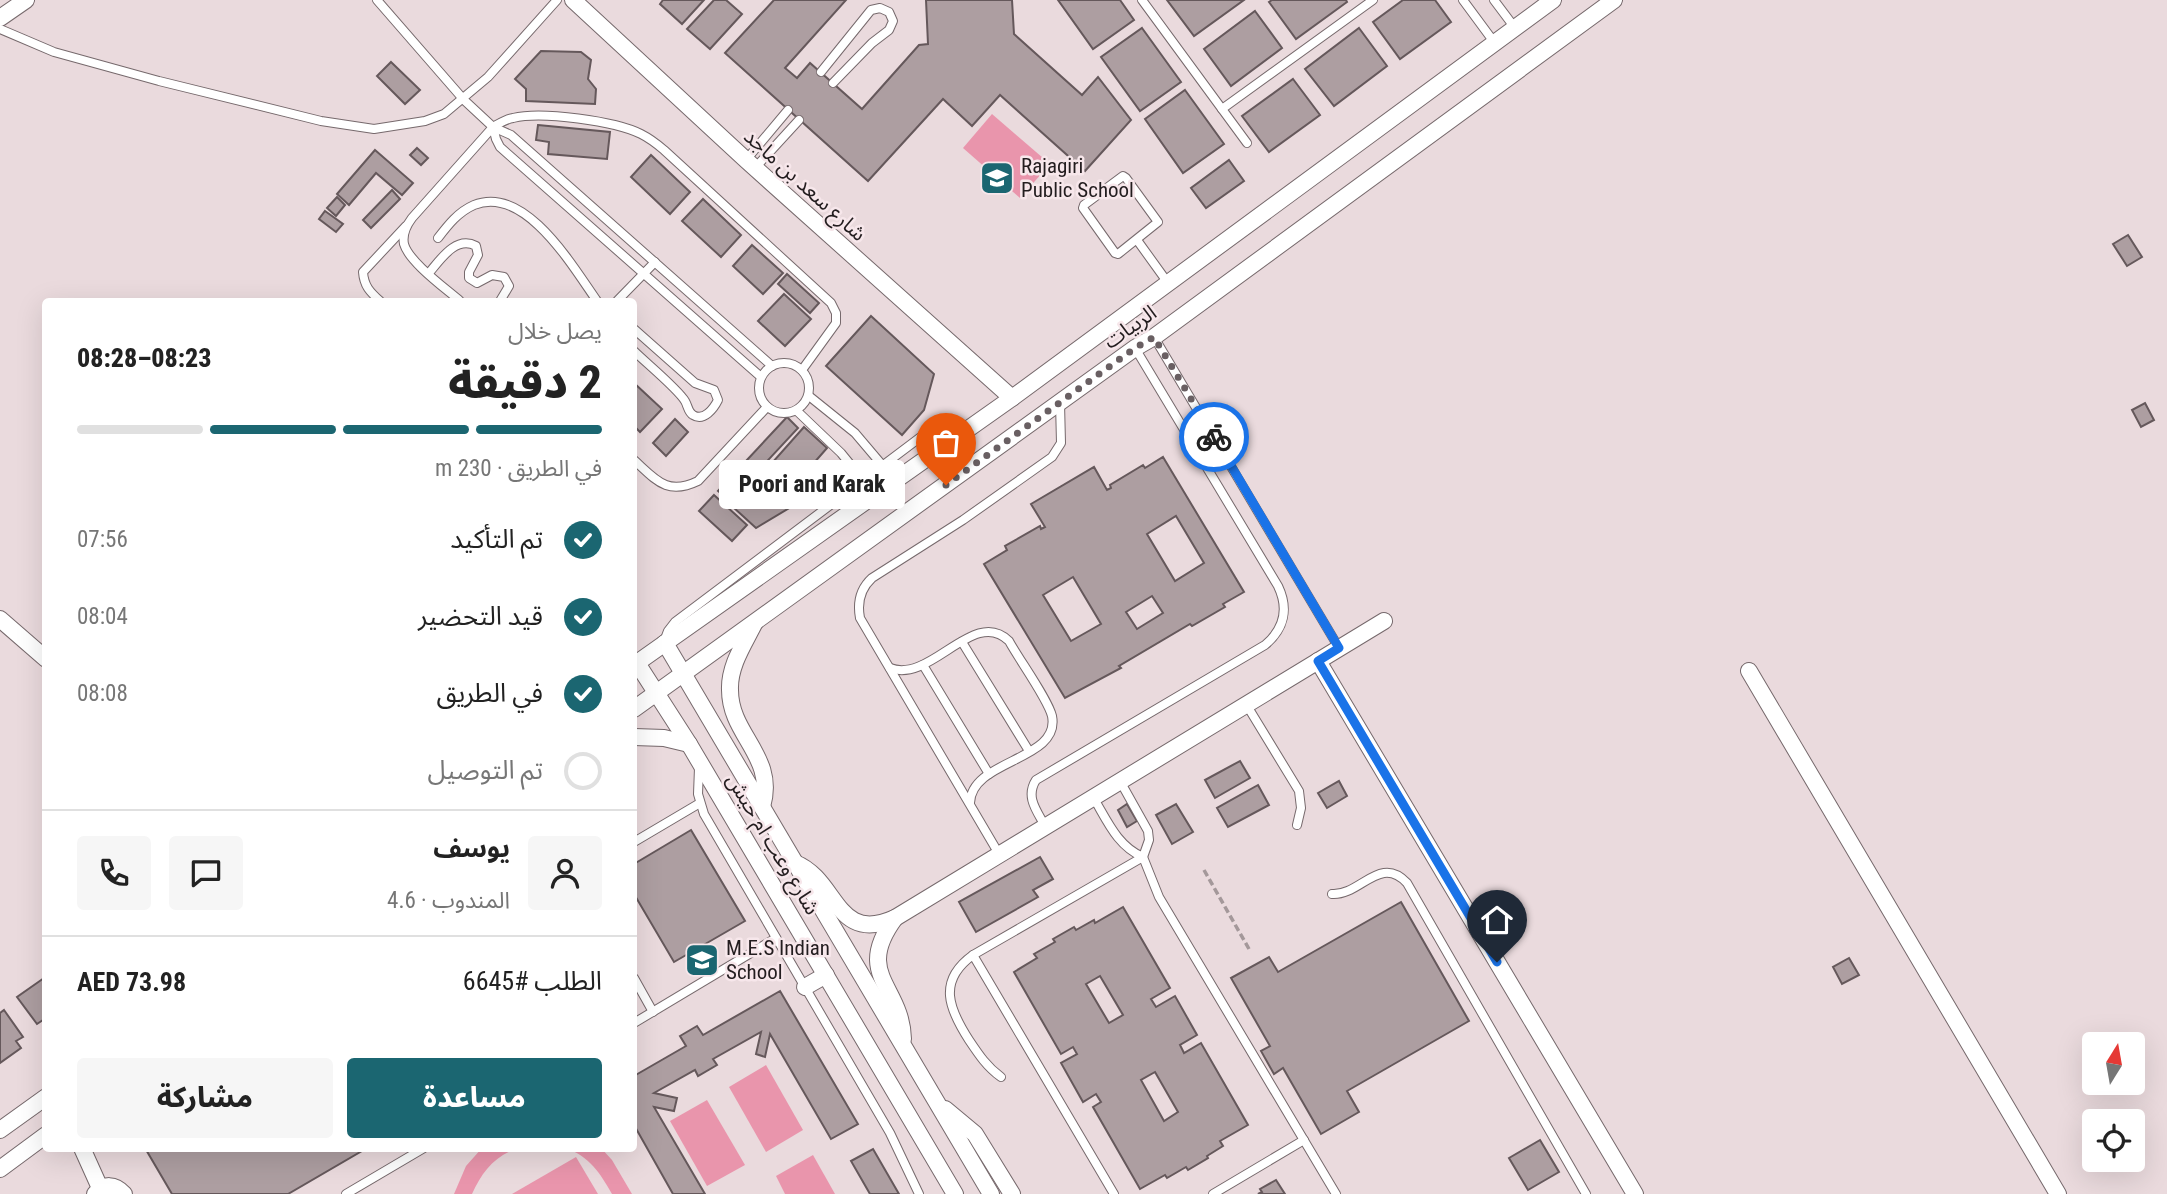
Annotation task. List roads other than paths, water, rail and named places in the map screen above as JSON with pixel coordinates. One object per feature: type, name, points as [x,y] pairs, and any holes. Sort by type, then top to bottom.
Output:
[{"type":"street","points":[[0,18],[26,0]]},
{"type":"street","name":"شارع سعد بن ماجد","points":[[573,0],[750,164],[1012,398]]},
{"type":"street","name":"الربيات","points":[[637,663],[1012,398],[1553,0]]},
{"type":"street","name":"الربيات","points":[[637,707],[1135,348],[1154,337],[1614,0]]},
{"type":"street","points":[[0,619],[42,656]]},
{"type":"street","points":[[756,621],[733,667],[729,688],[734,715],[763,766],[766,787],[762,807]]},
{"type":"street","points":[[795,863],[813,873],[840,910],[851,920],[873,925],[895,918],[1384,621]]},
{"type":"street","name":"شارع وعب ام حيش","points":[[665,643],[991,1194]]},
{"type":"street","points":[[1318,661],[1635,1194]]},
{"type":"street","name":"شارع وعب ام حيش","points":[[637,666],[657,691],[700,762],[955,1194]]},
{"type":"street","points":[[1749,671],[2058,1194]]},
{"type":"street","points":[[637,737],[664,738],[689,744]]},
{"type":"street","points":[[895,918],[882,937],[877,959],[882,981],[901,1022],[903,1044]]},
{"type":"street","points":[[805,987],[825,975]]},
{"type":"street","points":[[0,1130],[42,1100]]},
{"type":"street","name":"شارع وعب ام حيش","points":[[937,1102],[975,1134],[1012,1194]]},
{"type":"street","points":[[0,1168],[42,1138]]},
{"type":"street","points":[[83,1152],[97,1191],[109,1185],[117,1187],[124,1194]]},
{"type":"lane","points":[[0,29],[67,56],[159,81],[334,123],[374,128],[425,121],[444,114],[488,78],[557,0]]},
{"type":"lane","points":[[1143,0],[1247,143]]},
{"type":"lane","points":[[1222,109],[1373,0]]},
{"type":"lane","points":[[1463,0],[1494,42]]},
{"type":"lane","points":[[1494,0],[1515,28]]},
{"type":"lane","points":[[381,1],[464,100],[494,127],[511,135],[772,366]]},
{"type":"lane","points":[[821,72],[871,10],[880,8],[889,12],[892,21],[889,30],[876,39],[833,83]]},
{"type":"lane","points":[[750,164],[788,110]]},
{"type":"lane","points":[[377,298],[364,282],[363,272],[494,127],[514,117],[550,116],[617,125],[643,135],[664,150],[831,303],[836,313],[836,323],[802,370]]},
{"type":"lane","points":[[750,164],[799,120]]},
{"type":"lane","points":[[494,127],[500,147],[761,377]]},
{"type":"lane","points":[[1123,176],[1158,222],[1137,240],[1118,254],[1115,253],[1083,208],[1123,176]]},
{"type":"lane","points":[[438,238],[453,219],[473,205],[491,201],[504,203],[532,220],[557,244],[595,298]]},
{"type":"lane","points":[[406,226],[404,244],[409,255],[457,298]]},
{"type":"lane","points":[[1137,240],[1168,283]]},
{"type":"lane","points":[[429,273],[459,244],[472,243],[476,246],[478,255],[469,272],[469,278],[477,283],[492,275],[504,277],[509,286],[502,298]]},
{"type":"lane","points":[[620,298],[655,262]]},
{"type":"lane","points":[[637,332],[695,383],[714,390],[718,400],[715,407],[704,416],[696,417],[691,414],[683,398],[637,354]]},
{"type":"lane","points":[[1154,337],[1339,648]]},
{"type":"lane","points":[[1045,826],[1031,798],[1032,786],[1036,780],[1265,645],[1273,638],[1283,621],[1284,603],[1278,586],[1135,348]]},
{"type":"lane","points":[[787,363],[802,370],[809,382],[809,396],[797,411],[781,414],[767,407],[759,393],[761,377],[772,366],[787,363]]},
{"type":"lane","points":[[809,396],[855,433],[883,466]]},
{"type":"lane","points":[[999,854],[860,618],[859,603],[863,589],[872,578],[963,520],[1052,457],[1061,443],[1060,403]]},
{"type":"lane","points":[[637,462],[666,486],[688,486],[698,481],[767,407]]},
{"type":"lane","points":[[797,411],[841,453],[863,480]]},
{"type":"lane","points":[[665,643],[667,631],[675,622],[933,430],[948,429],[962,433]]},
{"type":"lane","points":[[890,668],[910,670],[978,633],[991,631],[1009,641],[1051,711],[1050,734],[1045,740],[989,774],[973,788],[970,803]]},
{"type":"lane","points":[[962,642],[1029,751]]},
{"type":"lane","points":[[923,665],[989,774]]},
{"type":"lane","points":[[1246,704],[1299,791],[1301,808],[1297,825]]},
{"type":"lane","points":[[700,762],[700,803],[890,1133],[919,1194]]},
{"type":"lane","points":[[1001,1077],[982,1060],[954,1017],[949,997],[953,978],[958,969],[973,956],[1143,856],[1149,840],[1148,831],[1120,781]]},
{"type":"lane","points":[[1093,797],[1118,838],[1129,850],[1143,856],[1159,897],[1336,1194]]},
{"type":"lane","points":[[637,840],[700,803]]},
{"type":"lane","points":[[1332,894],[1345,892],[1385,872],[1397,875],[1407,883],[1586,1194]]},
{"type":"lane","points":[[637,1021],[776,938]]},
{"type":"lane","points":[[973,956],[1114,1194]]},
{"type":"lane","points":[[637,983],[653,1012]]},
{"type":"lane","points":[[1213,1194],[1304,1140]]},
{"type":"lane","points":[[346,1194],[417,1152]]},
{"type":"place","name":"Rajagiri Public School","points":[[997,178]]},
{"type":"place","name":"Poori and Karak","points":[[946,485]]},
{"type":"place","name":"M.E.S Indian School","points":[[702,960]]}]
